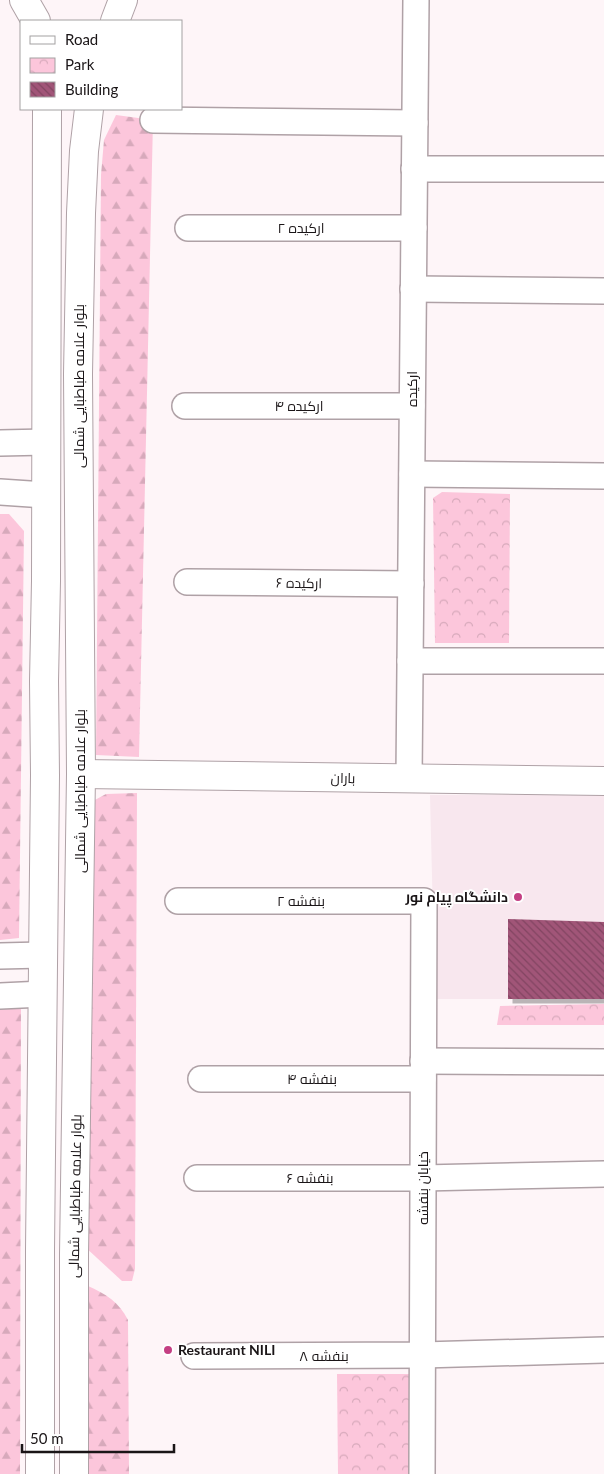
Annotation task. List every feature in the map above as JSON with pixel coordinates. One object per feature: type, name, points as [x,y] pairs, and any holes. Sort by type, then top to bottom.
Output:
[{"type":"main road","points":[[24,0],[35,20]]},
{"type":"main road","points":[[115,20],[123,0]]},
{"type":"main road","points":[[40,1474],[48,110]]},
{"type":"main road","name":"بلوار علامه طباطبایی شمالی","points":[[74,1474],[74,1254],[81,774],[78,374],[81,204],[89,110]]},
{"type":"main road","name":"باران","points":[[81,774],[604,781]]},
{"type":"street","name":"ارکیده","points":[[409,779],[416,0]]},
{"type":"street","points":[[153,120],[415,123]]},
{"type":"street","points":[[414,169],[604,170]]},
{"type":"street","name":"ارکیده ۲","points":[[188,228],[414,228]]},
{"type":"street","points":[[413,289],[604,290]]},
{"type":"street","name":"ارکیده ۴","points":[[185,406],[412,406]]},
{"type":"street","points":[[0,443],[46,442]]},
{"type":"street","points":[[412,474],[604,476]]},
{"type":"street","points":[[0,492],[45,495]]},
{"type":"street","name":"ارکیده ۶","points":[[187,582],[411,584]]},
{"type":"street","points":[[410,661],[604,661]]},
{"type":"street","name":"بنفشه ۲","points":[[178,901],[424,901]]},
{"type":"street","name":"خیابان بنفشه","points":[[422,1474],[424,901]]},
{"type":"street","points":[[0,956],[42,955]]},
{"type":"street","points":[[0,996],[43,994]]},
{"type":"street","name":"بنفشه ۴","points":[[201,1079],[604,1062]]},
{"type":"street","name":"بنفشه ۶","points":[[197,1178],[423,1178],[604,1174]]},
{"type":"street","name":"بنفشه ۸","points":[[194,1356],[423,1355],[604,1350]]},
{"type":"shaded area","name":"دانشگاه پیام نور","points":[[430,795],[604,795],[604,999],[435,999]]},
{"type":"green space","points":[[116,115],[153,120],[139,757],[96,755],[101,175],[104,140]]},
{"type":"green space","points":[[442,492],[510,494],[509,643],[435,643],[433,498]]},
{"type":"green space","points":[[0,514],[9,514],[24,531],[19,938],[0,940]]},
{"type":"green space","points":[[137,793],[135,1269],[132,1281],[122,1281],[84,1246],[93,801],[106,794]]},
{"type":"green space","points":[[604,1004],[604,1025],[497,1025],[500,1006]]},
{"type":"green space","points":[[21,1005],[20,1474],[0,1474],[0,1007]]},
{"type":"green space","points":[[88,1286],[111,1299],[128,1320],[129,1474],[84,1474]]},
{"type":"green space","points":[[337,1374],[410,1374],[411,1474],[338,1474]]},
{"type":"building","points":[[508,919],[604,922],[604,999],[508,999]]},
{"type":"place","name":"دانشگاه پیام نور","points":[[518,897]]},
{"type":"place","name":"Restaurant NILI","points":[[168,1350]]}]
